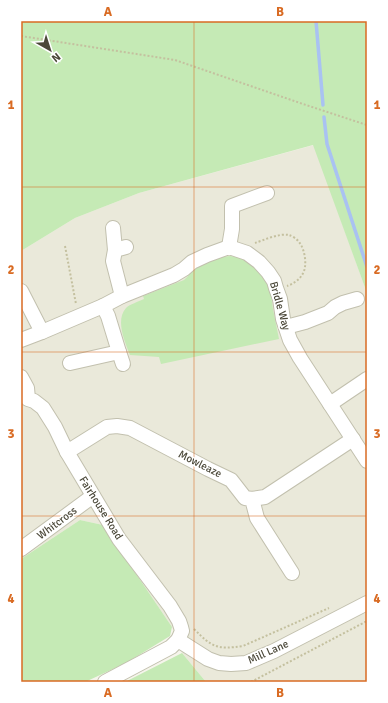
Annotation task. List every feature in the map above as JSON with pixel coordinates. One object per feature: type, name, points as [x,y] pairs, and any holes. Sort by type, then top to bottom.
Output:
[{"type":"street","points":[[21,340],[174,275],[192,262],[229,247],[232,229],[232,206],[267,193]]},
{"type":"street","points":[[113,228],[120,249],[113,261],[122,296]]},
{"type":"street","name":"Bridle Way","points":[[229,247],[247,253],[259,262],[274,281],[290,340],[300,358],[367,461]]},
{"type":"street","points":[[21,291],[42,332]]},
{"type":"street","points":[[286,327],[328,313],[335,307],[358,299]]},
{"type":"street","points":[[70,363],[121,358],[108,316],[102,306]]},
{"type":"street","name":"Fairhouse Road","points":[[21,377],[27,388],[24,401],[34,401],[43,408],[55,427],[67,452],[119,539],[170,606],[179,621],[180,633]]},
{"type":"street","points":[[330,404],[367,380]]},
{"type":"street","name":"Mowleaze","points":[[67,452],[107,427],[117,426],[130,428],[231,480],[245,498],[252,499]]},
{"type":"street","points":[[292,573],[257,518],[252,499],[265,497],[353,439]]},
{"type":"street","name":"Whitcross","points":[[21,549],[93,496]]},
{"type":"street","name":"Mill Lane","points":[[180,633],[208,659],[219,663],[246,663],[274,651],[367,603]]},
{"type":"street","points":[[105,682],[171,647],[180,633]]},
{"type":"path","points":[[21,36],[175,60],[367,125]]},
{"type":"path","points":[[244,252],[249,245],[280,235],[288,235],[298,240],[302,246],[306,263],[303,274],[293,283],[277,291]]},
{"type":"path","points":[[65,246],[79,316]]},
{"type":"path","points":[[180,633],[191,627],[202,638],[214,646],[231,648],[243,646],[334,605]]},
{"type":"path","points":[[251,682],[367,621]]},
{"type":"shaded area","points":[[314,145],[367,293],[367,682],[206,682],[182,653],[172,627],[103,525],[80,520],[21,559],[21,251],[75,218],[139,193]]},
{"type":"green space","points":[[21,21],[367,21],[367,293],[313,145],[139,193],[75,218],[21,251]]},
{"type":"green space","points":[[230,256],[242,258],[253,263],[263,274],[270,288],[279,339],[161,364],[159,357],[130,355],[121,325],[121,319],[126,308],[144,299],[143,296],[184,280],[194,269],[205,262]]},
{"type":"green space","points":[[80,520],[103,525],[172,627],[170,636],[126,663],[85,682],[21,682],[21,559]]},
{"type":"green space","points":[[182,653],[206,682],[125,682]]},
{"type":"waterway","points":[[316,21],[323,105]]},
{"type":"waterway","points":[[324,117],[327,144],[367,267]]}]
